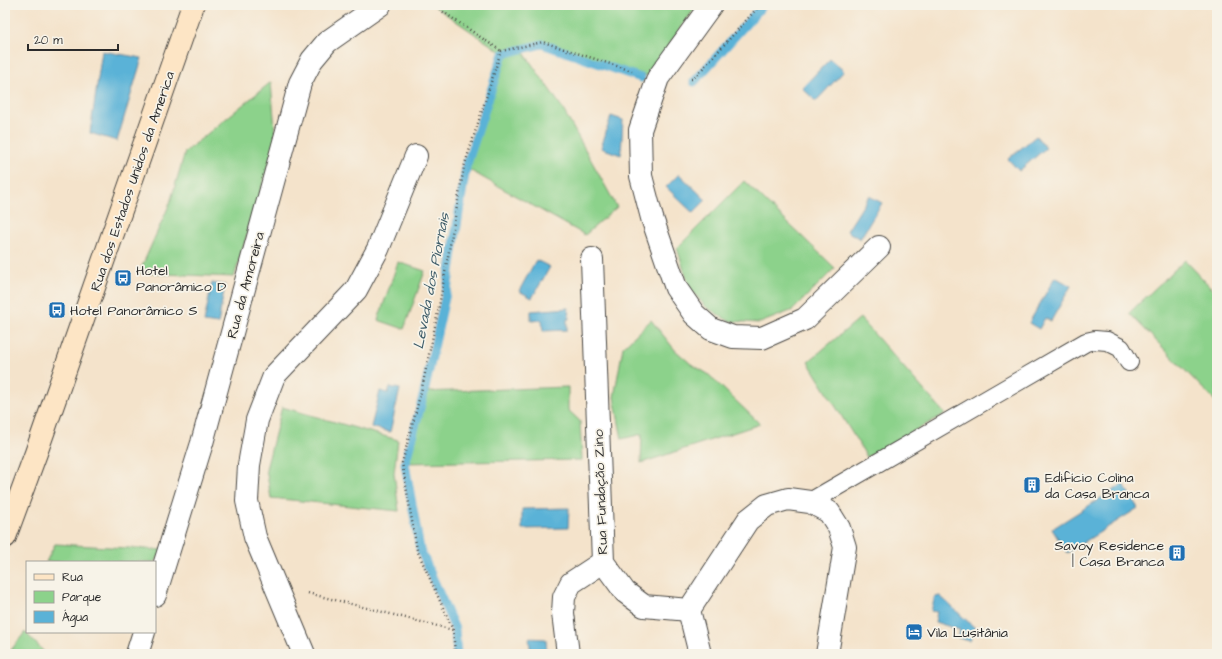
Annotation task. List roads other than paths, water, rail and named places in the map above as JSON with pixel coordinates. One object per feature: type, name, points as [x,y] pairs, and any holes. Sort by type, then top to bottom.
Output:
[{"type":"street","name":"Rua dos Estados Unidos da America","points":[[5,537],[39,446],[193,5]]},
{"type":"street","name":"Rua da Amoreira","points":[[156,592],[202,443],[300,83],[312,60],[327,42],[380,5]]},
{"type":"street","points":[[711,5],[658,78],[640,130],[641,176],[652,218],[676,288],[694,314],[711,329],[733,337],[762,338],[805,319],[879,248]]},
{"type":"street","points":[[304,654],[256,537],[247,501],[249,466],[258,420],[274,376],[356,290],[378,249],[416,156]]},
{"type":"street","name":"Rua Fundação Zino","points":[[592,259],[603,562],[625,592],[644,606],[689,610]]},
{"type":"street","points":[[700,654],[689,610],[748,520],[767,505],[788,499],[810,502],[829,512],[839,528],[845,547],[827,654]]},
{"type":"street","points":[[568,654],[563,614],[564,597],[571,583],[603,562]]},
{"type":"street","points":[[137,654],[144,633]]},
{"type":"lane","points":[[810,502],[1086,342],[1095,340],[1107,341],[1121,348],[1128,362]]},
{"type":"water","points":[[102,51],[142,58],[117,141],[90,133]]},
{"type":"water","points":[[830,59],[844,71],[816,101],[802,88]]},
{"type":"water","points":[[611,116],[623,120],[621,155],[601,148]]},
{"type":"water","points":[[1036,136],[1046,148],[1019,171],[1008,159]]},
{"type":"water","points":[[679,174],[706,200],[693,213],[666,187]]},
{"type":"water","points":[[869,196],[882,203],[860,239],[847,231]]},
{"type":"water","points":[[536,260],[550,267],[532,298],[519,291]]},
{"type":"water","points":[[1055,277],[1071,286],[1051,321],[1045,318],[1039,329],[1029,323]]},
{"type":"water","points":[[212,283],[225,285],[218,324],[204,322]]},
{"type":"water","points":[[568,308],[569,319],[567,319],[567,330],[543,331],[542,320],[531,321],[531,311]]},
{"type":"water","points":[[390,387],[400,389],[390,432],[371,427],[380,391],[388,393]]},
{"type":"water","points":[[1123,484],[1138,508],[1067,553],[1052,529]]},
{"type":"water","points":[[569,508],[568,528],[522,529],[522,509]]},
{"type":"water","points":[[940,596],[975,628],[970,641],[958,638],[960,630],[935,622],[937,612],[931,611],[935,597]]},
{"type":"water","points":[[529,638],[546,639],[547,654],[531,654]]},
{"type":"waterway","name":"Levada dos Piornais","points":[[694,82],[763,5]]},
{"type":"waterway","name":"Levada dos Piornais","points":[[457,654],[455,629],[420,549],[405,464],[424,393],[448,284],[466,167],[503,54],[542,44],[641,78]]},
{"type":"place","name":"Hotel Panorâmico D","points":[[123,278]]},
{"type":"place","name":"Hotel Panorâmico S","points":[[57,310]]},
{"type":"place","name":"Edifício Colina da Casa Branca","points":[[1032,485]]},
{"type":"place","name":"Savoy Residence | Casa Branca","points":[[1177,553]]},
{"type":"place","name":"Vila Lusitânia","points":[[914,632]]}]
